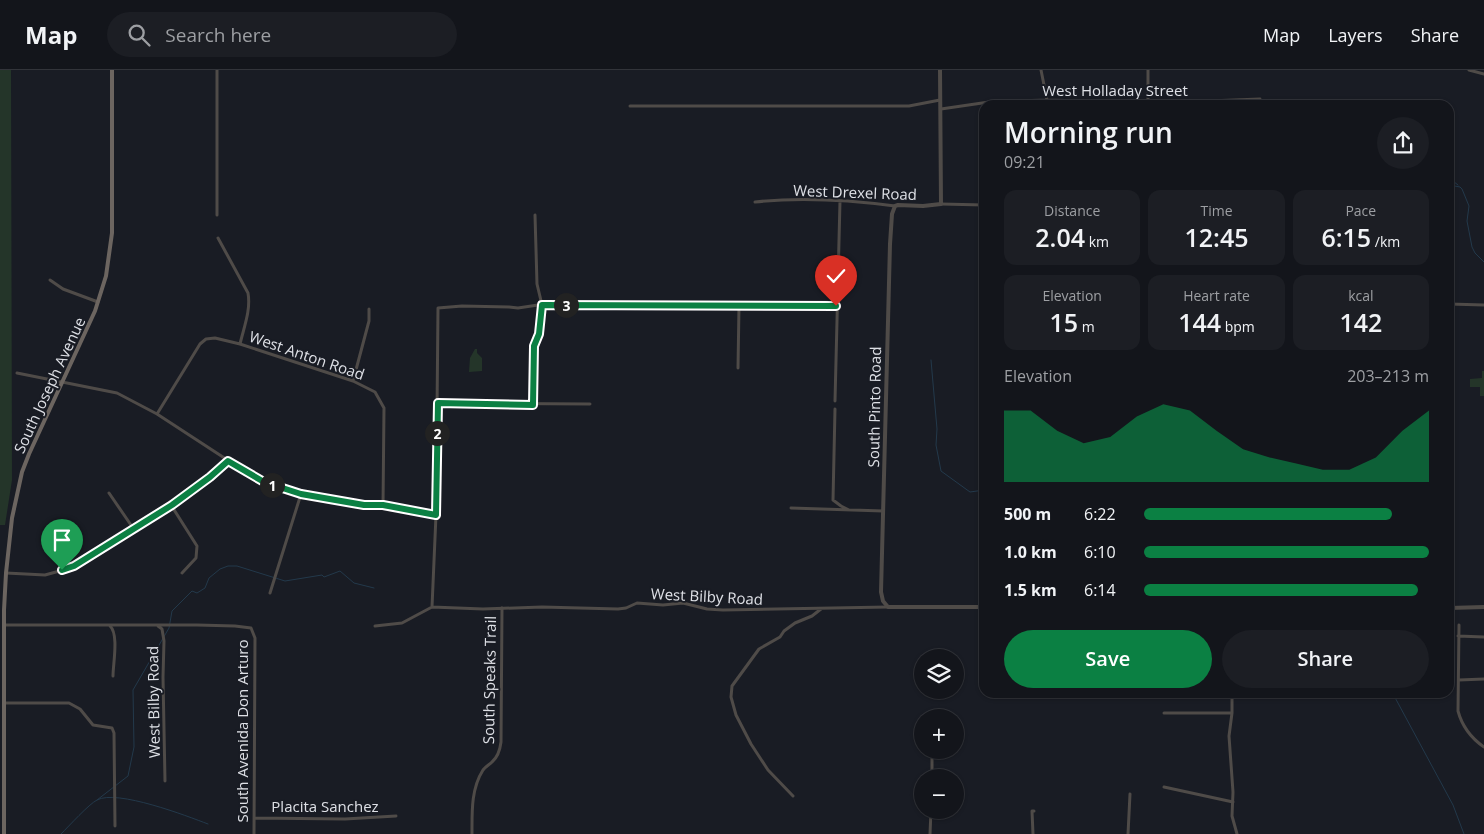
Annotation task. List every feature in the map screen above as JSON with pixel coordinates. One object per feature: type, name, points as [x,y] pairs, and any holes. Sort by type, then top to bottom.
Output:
[{"type":"main road","name":"South Joseph Avenue","points":[[4,834],[4,625],[6,573],[12,518],[17,488],[29,454],[98,302],[107,269],[112,233],[112,70]]},
{"type":"street","points":[[216,215],[217,70]]},
{"type":"street","points":[[940,70],[941,204]]},
{"type":"street","points":[[1041,70],[1047,100]]},
{"type":"street","points":[[1148,70],[1148,100]]},
{"type":"street","points":[[1469,70],[1484,74]]},
{"type":"street","name":"West Holladay Street","points":[[1223,100],[1260,99]]},
{"type":"street","points":[[630,106],[909,106],[940,100]]},
{"type":"street","name":"West Holladay Street","points":[[940,109],[979,103]]},
{"type":"street","name":"West Drexel Road","points":[[755,202],[777,200],[862,202],[895,206],[902,204],[923,206],[941,204],[979,205]]},
{"type":"street","points":[[835,401],[840,201]]},
{"type":"street","name":"South Pinto Road","points":[[888,607],[883,601],[881,592],[890,244],[892,214],[895,206]]},
{"type":"street","points":[[533,405],[534,346],[539,334],[542,305],[537,284],[536,215]]},
{"type":"street","points":[[218,238],[248,293],[248,312],[240,344]]},
{"type":"street","name":"South Joseph Avenue","points":[[50,280],[64,289],[98,302]]},
{"type":"street","points":[[1454,304],[1484,305]]},
{"type":"street","points":[[375,626],[402,623],[432,607],[436,515],[438,308],[509,306],[518,308],[542,305],[836,306]]},
{"type":"street","points":[[738,368],[739,306]]},
{"type":"street","points":[[353,381],[369,321],[369,309]]},
{"type":"street","name":"West Anton Road","points":[[157,414],[200,344],[206,339],[215,338],[240,344],[353,381],[375,392],[384,408],[383,505]]},
{"type":"street","points":[[17,373],[117,393],[157,414],[228,461],[264,482],[301,494],[364,505],[383,505],[436,515]]},
{"type":"street","points":[[438,403],[590,404]]},
{"type":"street","points":[[834,409],[833,500],[849,510]]},
{"type":"street","points":[[6,573],[45,576],[74,566],[132,528],[172,505],[228,461]]},
{"type":"street","points":[[109,493],[132,528]]},
{"type":"street","points":[[270,593],[301,494]]},
{"type":"street","points":[[172,505],[196,546],[196,558],[182,573]]},
{"type":"street","points":[[791,508],[883,511]]},
{"type":"street","name":"West Bilby Road","points":[[432,607],[483,609],[542,606],[618,609],[642,603],[663,605],[683,603],[707,609],[732,610],[979,607]]},
{"type":"street","points":[[1454,608],[1484,607]]},
{"type":"street","name":"South Speaks Trail","points":[[472,834],[472,802],[476,785],[484,768],[493,762],[499,754],[501,742],[502,608]]},
{"type":"street","points":[[793,796],[768,770],[751,744],[736,715],[731,697],[732,686],[759,649],[780,637],[795,623],[812,616],[821,608]]},
{"type":"street","name":"West Bilby Road","points":[[4,625],[157,625],[251,628]]},
{"type":"street","name":"West Bilby Road","points":[[157,625],[162,629],[164,641],[165,781]]},
{"type":"street","points":[[1458,625],[1458,711],[1461,722],[1468,733],[1484,747]]},
{"type":"street","points":[[110,626],[115,636],[113,676]]},
{"type":"street","name":"South Avenida Don Arturo","points":[[251,628],[255,638],[254,834]]},
{"type":"street","points":[[1458,636],[1484,636]]},
{"type":"street","points":[[1459,680],[1484,679]]},
{"type":"street","points":[[1232,698],[1229,736],[1233,792],[1232,822],[1237,834]]},
{"type":"street","points":[[4,702],[69,703],[80,709],[93,725],[112,728],[114,733],[116,780],[115,826]]},
{"type":"street","points":[[1164,712],[1232,713]]},
{"type":"street","points":[[1164,787],[1232,802]]},
{"type":"street","points":[[1128,834],[1130,794]]},
{"type":"street","points":[[1032,834],[1033,811]]},
{"type":"street","name":"Placita Sanchez","points":[[254,818],[322,817],[345,819],[396,816]]},
{"type":"street","points":[[930,834],[931,819]]},
{"type":"green space","points":[[0,70],[11,70],[12,480],[5,525],[0,525]]},
{"type":"green space","points":[[475,349],[477,349],[477,353],[482,358],[482,371],[469,372],[470,358]]},
{"type":"green space","points":[[1482,371],[1484,371],[1484,396],[1480,396],[1480,387],[1470,387],[1470,379],[1482,378]]},
{"type":"waterway","points":[[1454,182],[1458,185]]},
{"type":"waterway","points":[[1454,186],[1462,189],[1469,206],[1467,221],[1472,247],[1484,262]]},
{"type":"waterway","points":[[931,360],[937,429],[936,445],[941,471],[970,492],[979,491]]},
{"type":"waterway","points":[[97,800],[128,776],[134,747],[133,690],[169,628],[172,611],[192,591],[197,593],[205,588],[209,578],[220,569],[228,566],[237,566],[285,581],[322,575],[324,577],[340,571],[354,583],[374,588]]},
{"type":"waterway","points":[[1395,698],[1453,805],[1464,834]]},
{"type":"waterway","points":[[61,834],[93,802],[107,798],[120,798],[152,805],[208,824]]},
{"type":"route","points":[[62,570],[74,566],[132,528],[172,505],[228,461],[264,482],[301,494],[364,505],[383,505],[436,515],[438,403],[533,405],[534,346],[539,334],[542,305],[836,306]]}]
